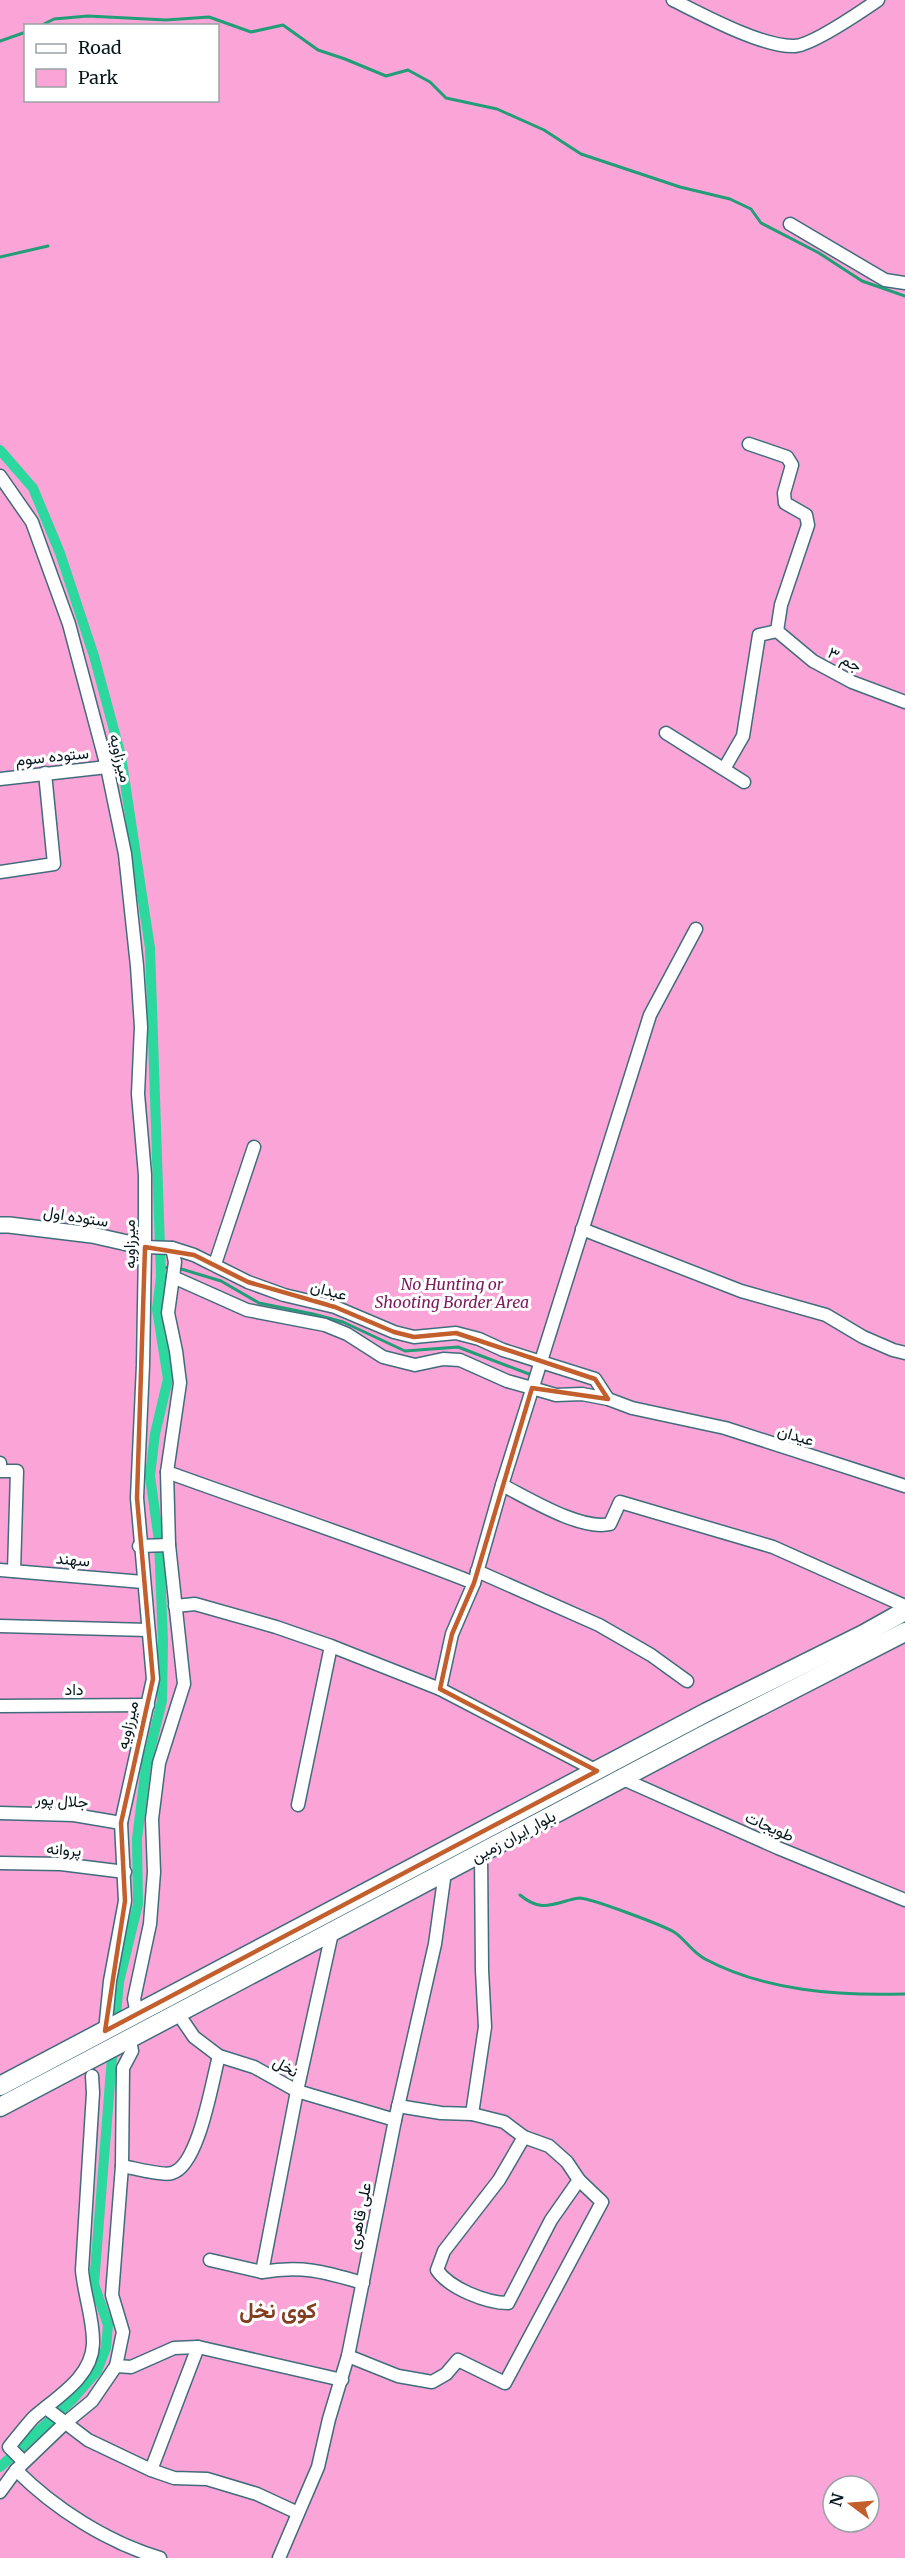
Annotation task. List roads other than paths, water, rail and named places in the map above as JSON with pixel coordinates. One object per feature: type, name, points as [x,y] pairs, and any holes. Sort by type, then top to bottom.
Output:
[{"type":"main road","name":"بلوار ایران زمین","points":[[105,2031],[597,1771],[864,1634],[905,1609]]},
{"type":"main road","name":"بلوار ایران زمین","points":[[0,2108],[126,2042],[177,2012],[905,1632]]},
{"type":"main road","points":[[0,2086],[105,2031]]},
{"type":"street","points":[[673,0],[769,43],[795,46],[813,40],[878,0]]},
{"type":"street","points":[[790,224],[885,280],[905,283]]},
{"type":"street","points":[[724,769],[743,736],[759,635],[777,631],[781,605],[808,525],[806,515],[785,502],[784,493],[792,465],[787,457],[749,444]]},
{"type":"street","name":"میرزاویه","points":[[0,476],[32,522],[69,624],[107,767],[125,854],[137,959],[141,1027],[138,1094],[148,1247],[137,1498],[145,1546],[142,1582],[153,1679],[121,1823],[125,1901],[110,1980],[105,2031]]},
{"type":"street","name":"جم ۳","points":[[777,631],[813,661],[852,682],[905,702]]},
{"type":"street","points":[[666,733],[744,782]]},
{"type":"street","name":"ستوده سوم","points":[[0,779],[107,767]]},
{"type":"street","points":[[0,872],[54,864],[45,773]]},
{"type":"street","points":[[440,1689],[452,1634],[476,1577],[540,1362],[650,1015],[696,929]]},
{"type":"street","points":[[215,1264],[254,1147]]},
{"type":"street","name":"ستوده اول","points":[[0,1226],[9,1224],[92,1235],[148,1247]]},
{"type":"street","points":[[582,1229],[741,1291],[826,1315],[863,1337],[905,1353]]},
{"type":"street","name":"عیدان","points":[[148,1247],[169,1248],[215,1264],[248,1282],[284,1295],[335,1307],[394,1332],[414,1337],[456,1333],[480,1339],[503,1350],[595,1379],[608,1399]]},
{"type":"street","points":[[133,2016],[134,1999],[150,1924],[154,1872],[152,1819],[159,1763],[184,1684],[167,1545],[166,1472],[180,1383],[168,1313],[174,1271],[169,1248]]},
{"type":"street","name":"عیدان","points":[[174,1271],[247,1310],[325,1325],[347,1334],[383,1357],[415,1365],[443,1359],[460,1360],[507,1381],[556,1395],[582,1394],[608,1399],[632,1408],[725,1428],[905,1486]]},
{"type":"street","points":[[0,1463],[0,1471],[17,1471],[14,1571]]},
{"type":"street","points":[[166,1472],[310,1524],[476,1577],[600,1625],[651,1655],[687,1680]]},
{"type":"street","points":[[502,1485],[555,1512],[600,1526],[610,1524],[620,1502],[763,1544],[905,1609]]},
{"type":"street","points":[[145,1546],[167,1545]]},
{"type":"street","name":"سهند","points":[[0,1570],[142,1582]]},
{"type":"street","points":[[175,1606],[195,1604],[276,1627],[331,1646],[440,1689],[597,1771]]},
{"type":"street","points":[[0,1626],[148,1630]]},
{"type":"street","points":[[298,1805],[331,1646]]},
{"type":"street","name":"داد","points":[[0,1706],[148,1705]]},
{"type":"street","name":"طویجات","points":[[623,1779],[778,1848],[905,1900]]},
{"type":"street","name":"جلال پور","points":[[0,1813],[74,1815],[121,1823]]},
{"type":"street","points":[[472,2114],[485,2027],[481,1853]]},
{"type":"street","name":"پروانه","points":[[0,1863],[61,1864],[125,1872]]},
{"type":"street","name":"علی قاهری","points":[[279,2558],[318,2468],[348,2356],[395,2120],[435,1944],[445,1872]]},
{"type":"street","points":[[262,2272],[297,2091],[332,1933]]},
{"type":"street","name":"نخل","points":[[177,2012],[194,2037],[219,2056],[255,2067],[297,2091],[395,2120]]},
{"type":"street","points":[[0,2492],[12,2454],[33,2418],[55,2416],[92,2401],[116,2366],[123,2332],[112,2295],[122,2166],[123,2068],[132,2051],[126,2042]]},
{"type":"street","points":[[122,2166],[172,2173],[183,2167],[191,2154],[202,2125],[219,2056]]},
{"type":"street","points":[[12,2454],[55,2416],[68,2390],[85,2367],[93,2346],[92,2326],[84,2296],[82,2270],[93,2093],[92,2076]]},
{"type":"street","points":[[348,2356],[398,2376],[432,2382],[446,2374],[458,2360],[506,2383],[602,2202],[579,2180],[567,2162],[549,2146],[524,2138],[504,2122],[472,2114],[441,2113],[398,2106]]},
{"type":"street","points":[[524,2138],[499,2180],[444,2251],[437,2270],[443,2278],[497,2303],[508,2303],[551,2220],[579,2180]]},
{"type":"street","points":[[210,2260],[262,2272],[278,2269],[318,2269],[363,2283]]},
{"type":"street","points":[[116,2366],[131,2367],[174,2348],[198,2347],[342,2380]]},
{"type":"street","points":[[151,2470],[198,2347]]},
{"type":"street","points":[[55,2416],[88,2440],[151,2470],[174,2478],[207,2479],[257,2494],[298,2513]]},
{"type":"street","points":[[12,2454],[33,2487],[74,2516],[137,2551],[160,2558]]},
{"type":"waterway","points":[[44,24],[54,19],[88,16],[166,20],[209,17],[251,32],[283,25],[318,50],[386,76],[408,70],[430,82],[446,98],[497,109],[544,130],[581,154],[680,187],[730,199],[751,209],[761,223],[819,253],[862,281],[905,296]]},
{"type":"waterway","points":[[0,41],[24,33]]},
{"type":"waterway","points":[[0,257],[48,246]]},
{"type":"waterway","points":[[0,450],[33,488],[60,553],[94,656],[121,756],[150,948],[161,1277],[157,1309],[168,1379],[155,1434],[150,1476],[159,1541],[163,1642],[162,1701],[146,1766],[137,1839],[138,1904],[119,1982],[115,2026]]},
{"type":"waterway","points":[[161,1267],[171,1268]]},
{"type":"waterway","points":[[178,1268],[221,1281],[259,1303],[343,1322],[405,1351],[458,1347],[529,1374]]},
{"type":"waterway","points":[[520,1895],[542,1906],[580,1898],[612,1907],[674,1932],[705,1959],[728,1970],[777,1985],[854,1994],[905,1994]]},
{"type":"waterway","points":[[0,2467],[73,2399],[97,2371],[106,2348],[108,2325],[94,2284],[113,2045]]},
{"type":"district","name":"کوی نخل","points":[[278,2310]]},
{"type":"park label","name":"No Hunting or Shooting Border Area","points":[[452,1293]]}]
